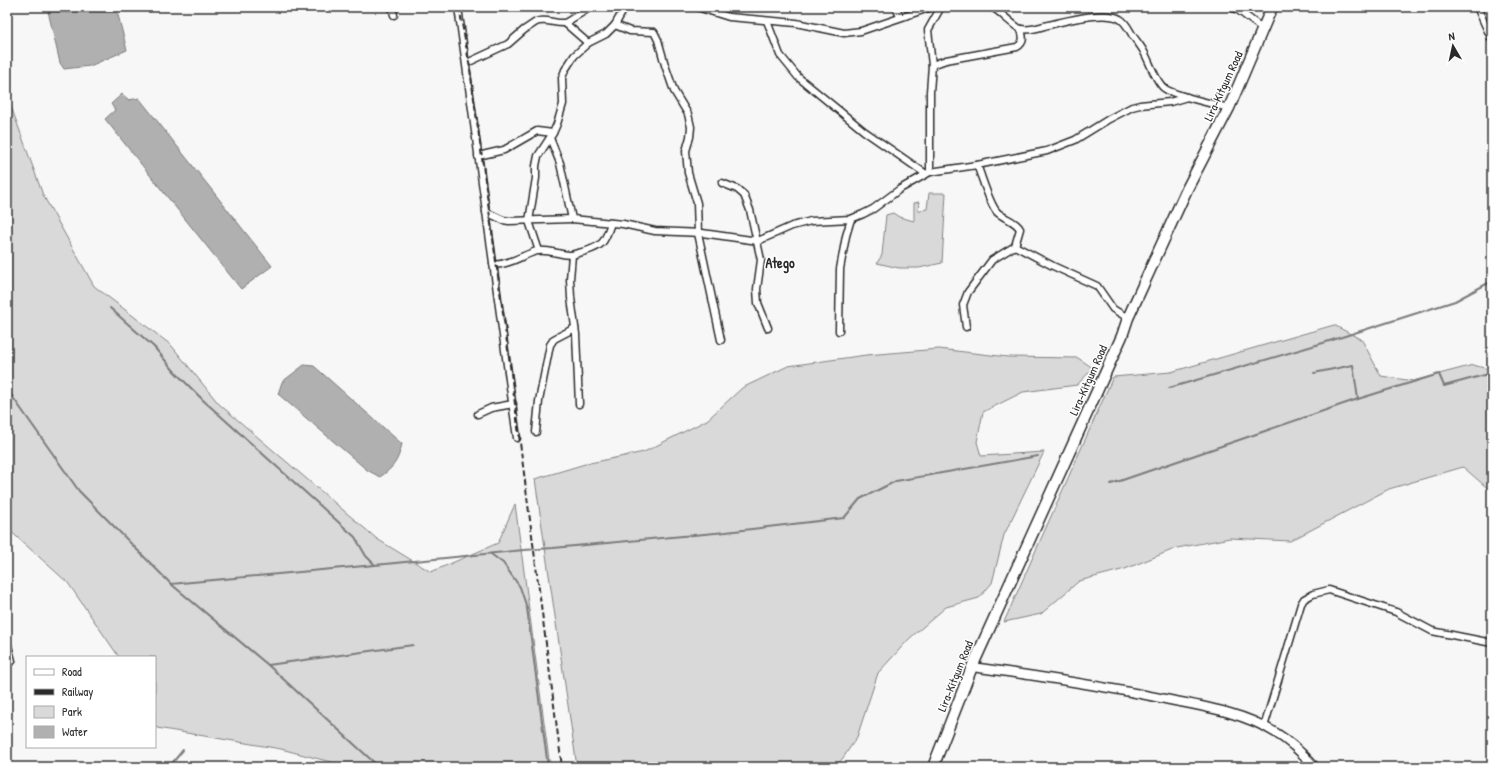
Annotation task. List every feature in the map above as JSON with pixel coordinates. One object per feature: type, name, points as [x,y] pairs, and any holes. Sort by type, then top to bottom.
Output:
[{"type":"main road","name":"Lira-Kitgum Road","points":[[932,767],[972,666],[1119,344],[1128,318],[1187,189],[1229,108],[1264,29],[1272,7]]},
{"type":"street","points":[[392,7],[394,15]]},
{"type":"street","points":[[458,7],[517,438]]},
{"type":"street","points":[[466,62],[502,47],[540,20],[560,24],[565,23],[591,7]]},
{"type":"street","points":[[539,251],[529,220],[538,156],[552,135],[563,104],[562,78],[574,56],[588,43],[606,34],[615,25],[625,7]]},
{"type":"street","points":[[698,7],[729,17],[796,23],[844,33],[861,31],[932,7]]},
{"type":"street","points":[[896,7],[900,17]]},
{"type":"street","points":[[928,173],[932,65],[928,30],[941,7]]},
{"type":"street","points":[[992,7],[1001,12],[1013,24],[1021,29],[1035,29],[1062,22],[1094,17],[1105,16],[1119,18],[1140,44],[1163,87],[1167,90],[1187,97],[1229,108]]},
{"type":"street","points":[[1231,7],[1238,8],[1264,29]]},
{"type":"street","points":[[1477,7],[1492,40]]},
{"type":"street","points":[[767,21],[780,55],[798,77],[854,123],[928,173]]},
{"type":"street","points":[[565,23],[588,43]]},
{"type":"street","points":[[615,25],[630,31],[654,32],[658,40],[674,91],[688,114],[691,127],[686,151],[688,173],[697,203],[698,234],[721,340]]},
{"type":"street","points":[[932,65],[946,60],[1017,47],[1021,44],[1023,39],[1021,29]]},
{"type":"street","points":[[486,212],[503,220],[515,222],[529,220],[572,219],[611,223],[655,231],[758,241],[792,226],[811,221],[851,219],[873,209],[900,189],[928,173],[1047,151],[1075,140],[1132,107],[1170,102],[1187,97]]},
{"type":"street","points":[[478,156],[504,150],[537,131],[552,135]]},
{"type":"street","points":[[552,135],[560,163],[572,219]]},
{"type":"street","points":[[966,328],[963,305],[968,292],[992,260],[1015,246],[1020,229],[1017,224],[1002,216],[994,208],[977,165]]},
{"type":"street","points":[[722,183],[737,189],[744,195],[750,210],[761,260],[757,283],[758,303],[768,328]]},
{"type":"street","points":[[839,331],[840,269],[846,236],[851,219]]},
{"type":"street","points":[[493,264],[501,264],[539,251],[572,255],[600,246],[605,240],[611,223]]},
{"type":"street","points":[[1015,246],[1053,266],[1097,286],[1113,309],[1128,318]]},
{"type":"street","points":[[572,255],[570,279],[575,328],[579,404]]},
{"type":"street","points":[[536,432],[539,401],[550,345],[554,339],[575,328]]},
{"type":"street","points":[[478,414],[491,408],[512,404]]},
{"type":"street","points":[[1264,727],[1300,604],[1304,599],[1313,594],[1329,590],[1396,612],[1432,630],[1492,643]]},
{"type":"street","points":[[7,642],[12,661],[7,663]]},
{"type":"street","points":[[972,666],[1068,681],[1219,710],[1244,718],[1276,733],[1290,743],[1315,767]]},
{"type":"green space","points":[[7,92],[43,195],[94,286],[171,345],[219,404],[377,539],[431,572],[498,543],[515,504],[550,767],[350,767],[281,749],[157,728],[156,656],[118,656],[68,583],[7,528]]},
{"type":"green space","points":[[929,193],[946,193],[942,263],[919,268],[899,268],[877,263],[882,255],[886,215],[893,213],[899,217],[914,221],[914,203],[919,202],[918,211],[927,209]]},
{"type":"green space","points":[[1334,325],[1362,340],[1381,376],[1413,381],[1473,365],[1492,370],[1492,492],[1463,467],[1389,489],[1290,541],[1230,538],[1177,548],[1125,569],[1079,581],[1041,614],[1004,622],[1113,377],[1171,372]]},
{"type":"green space","points":[[939,349],[1008,357],[1078,358],[1093,368],[1077,385],[1023,392],[983,412],[977,442],[981,456],[1044,452],[1004,535],[992,583],[979,598],[946,607],[909,639],[878,673],[857,737],[843,758],[835,767],[577,767],[535,479],[585,464],[644,452],[707,420],[742,388],[788,366],[866,355]]},
{"type":"water","points":[[47,7],[116,7],[127,50],[90,66],[64,69],[60,63]]},
{"type":"water","points":[[122,94],[129,100],[139,98],[272,266],[241,289],[105,119],[115,110],[111,104]]},
{"type":"water","points":[[304,365],[314,366],[402,444],[395,463],[380,477],[367,470],[278,394],[282,382]]},
{"type":"waterway","points":[[1169,388],[1323,343],[1455,301],[1492,281]]},
{"type":"waterway","points":[[110,308],[154,347],[175,372],[204,401],[355,537],[366,556],[375,565],[726,532],[844,518],[860,499],[896,481],[1038,456]]},
{"type":"waterway","points":[[1314,373],[1353,365],[1358,399],[1439,374],[1444,386],[1492,373]]},
{"type":"waterway","points":[[7,389],[79,491],[171,584],[268,665],[379,767]]},
{"type":"waterway","points":[[1111,484],[1358,399]]},
{"type":"waterway","points":[[491,554],[503,563],[520,587],[527,608],[548,767]]},
{"type":"waterway","points":[[171,584],[375,565]]},
{"type":"waterway","points":[[268,665],[413,645]]},
{"type":"waterway","points":[[169,767],[183,750]]},
{"type":"railway","points":[[459,7],[469,62],[562,767]]},
{"type":"district","name":"Atego","points":[[780,262]]}]
